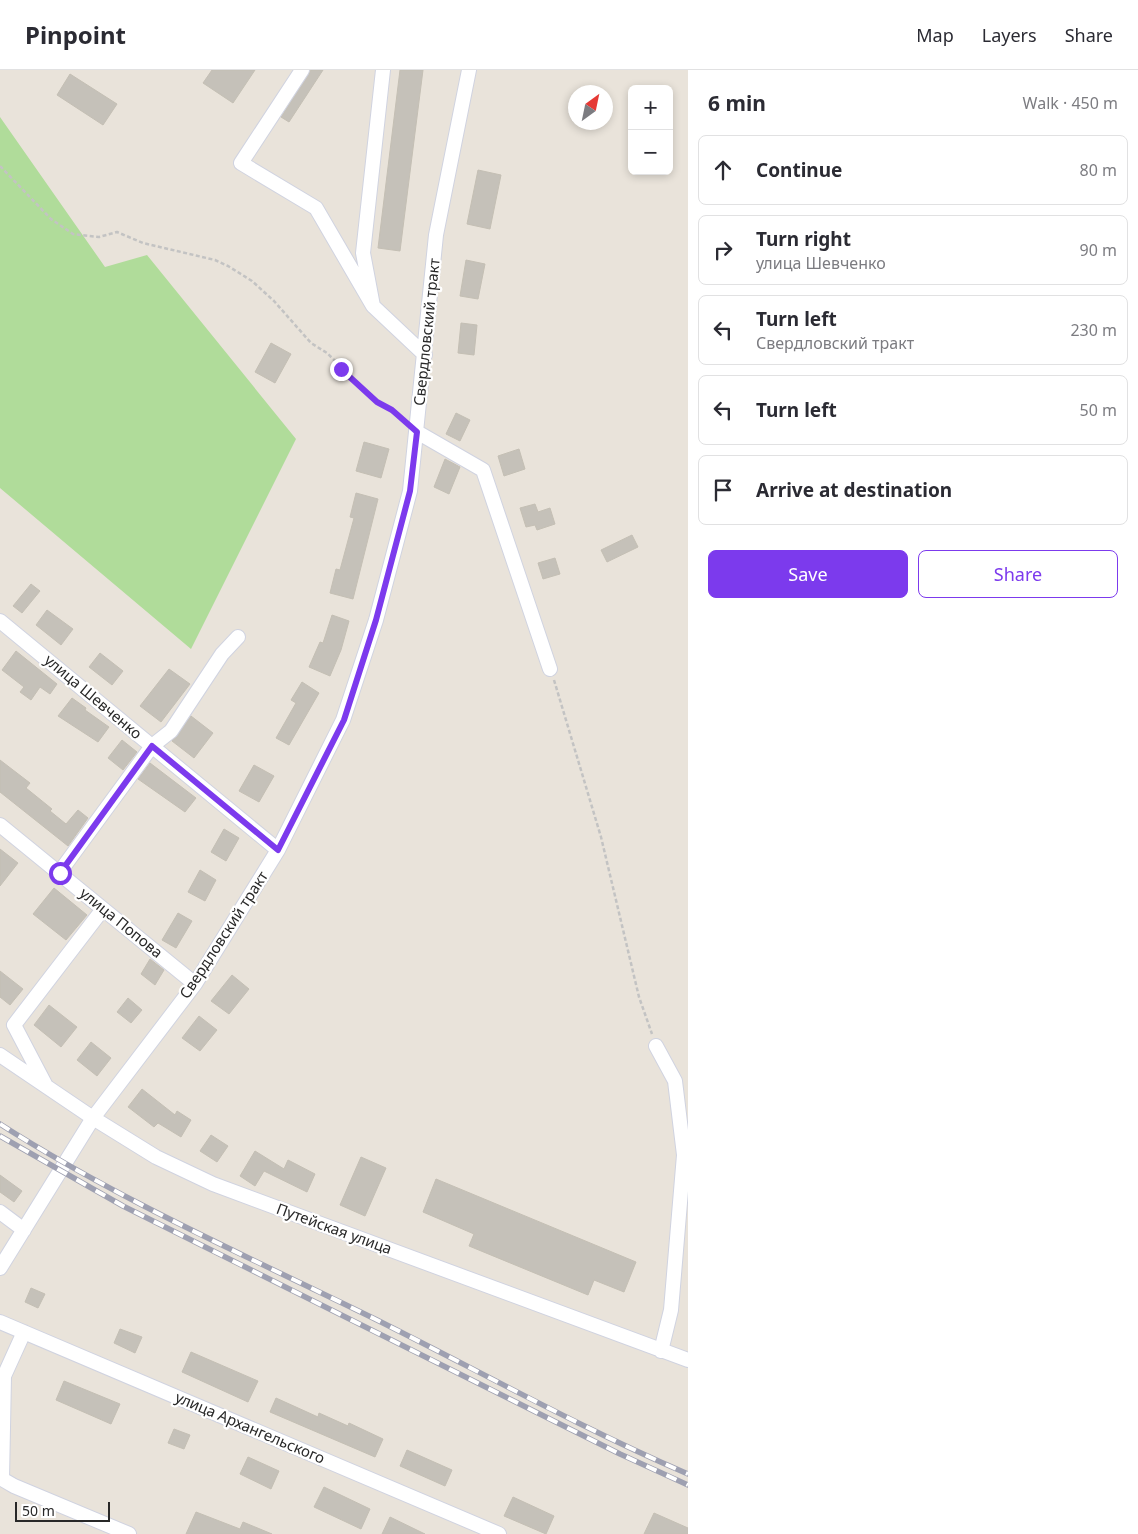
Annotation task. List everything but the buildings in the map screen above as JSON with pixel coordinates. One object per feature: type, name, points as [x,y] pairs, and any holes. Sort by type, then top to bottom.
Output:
[{"type":"street","points":[[302,70],[241,163],[316,208],[373,306],[425,355]]},
{"type":"street","points":[[373,306],[363,253],[383,70]]},
{"type":"street","name":"Свердловский тракт","points":[[0,1268],[93,1118],[195,984],[278,850],[344,720],[376,620],[410,491],[436,234],[469,70]]},
{"type":"street","points":[[417,432],[483,470],[550,669]]},
{"type":"street","name":"улица Шевченко","points":[[0,621],[278,850]]},
{"type":"street","points":[[60,873],[152,746],[171,731],[222,654],[238,637]]},
{"type":"street","name":"улица Попова","points":[[0,825],[195,984]]},
{"type":"street","points":[[46,1086],[14,1025],[103,909]]},
{"type":"street","points":[[656,1046],[675,1082],[679,1102],[684,1155],[684,1204],[671,1310],[661,1351]]},
{"type":"street","name":"Путейская улица","points":[[0,1055],[93,1118],[156,1157],[213,1184],[688,1360]]},
{"type":"street","points":[[0,1212],[24,1230]]},
{"type":"street","name":"улица Архангельского","points":[[0,1322],[499,1534]]},
{"type":"street","points":[[24,1332],[4,1376],[1,1480],[129,1534]]},
{"type":"path","points":[[0,166],[51,219],[73,234],[98,237],[117,232],[143,242],[215,260],[252,281],[274,301],[311,342],[327,353],[377,402],[392,410],[417,432]]},
{"type":"path","points":[[550,669],[601,837],[639,997],[656,1046]]},
{"type":"green space","points":[[0,117],[105,267],[147,255],[296,439],[191,649],[0,488]]},
{"type":"railway","points":[[0,1124],[91,1178],[185,1227],[375,1319],[569,1418],[688,1474]]},
{"type":"railway","points":[[0,1136],[123,1206],[620,1454],[688,1485]]},
{"type":"route","points":[[60,873],[152,746],[278,850],[344,720],[376,620],[410,491],[417,432],[403,418],[377,402],[341,369]]}]
